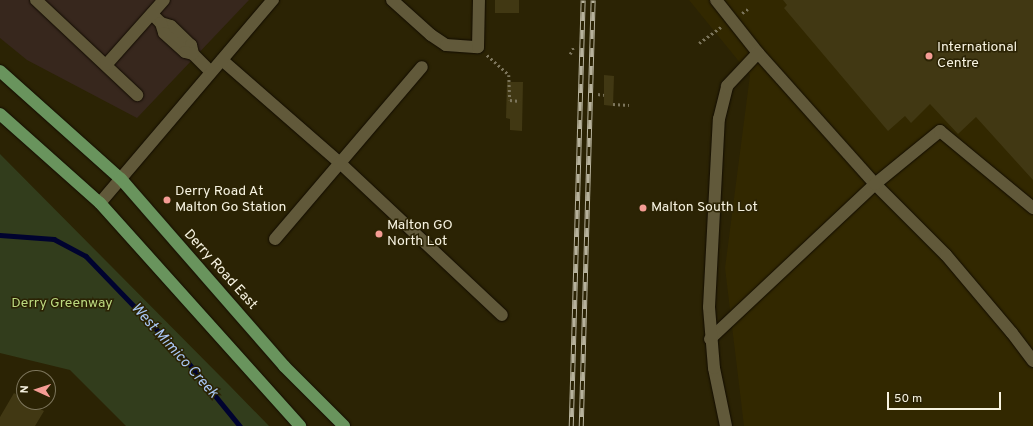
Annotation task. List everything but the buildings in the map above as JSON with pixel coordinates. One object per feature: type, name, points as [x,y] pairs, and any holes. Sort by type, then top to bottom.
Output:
[{"type":"main road","name":"Derry Road East","points":[[0,71],[121,179],[284,366],[344,426]]},
{"type":"main road","points":[[0,114],[100,203],[300,426]]},
{"type":"lane","points":[[36,0],[137,95]]},
{"type":"lane","points":[[106,65],[164,0]]},
{"type":"lane","points":[[100,203],[273,0]]},
{"type":"lane","points":[[392,0],[431,35],[446,45],[478,47],[479,0]]},
{"type":"lane","points":[[716,0],[758,52],[875,184],[946,256],[1012,333],[1033,361]]},
{"type":"lane","points":[[152,14],[161,23],[171,26],[191,45],[193,54],[211,72]]},
{"type":"lane","points":[[726,426],[710,339],[709,300],[722,102],[727,86],[758,52]]},
{"type":"lane","points":[[222,60],[340,163],[502,315]]},
{"type":"lane","points":[[276,239],[422,67]]},
{"type":"lane","points":[[710,339],[875,184],[940,131],[1033,208]]},
{"type":"path","points":[[570,54],[574,46]]},
{"type":"path","points":[[478,47],[509,75],[510,100],[520,101]]},
{"type":"path","points":[[598,94],[604,94]]},
{"type":"path","points":[[613,104],[629,105]]},
{"type":"shaded area","points":[[0,0],[249,0],[137,118],[27,60],[0,38]]},
{"type":"shaded area","points":[[689,0],[1033,0],[1033,426],[744,426],[725,268],[750,75]]},
{"type":"green space","name":"Derry Greenway","points":[[0,154],[269,426],[126,426],[70,370],[0,353]]},
{"type":"waterway","name":"West Mimico Creek","points":[[0,235],[54,239],[86,256],[187,361],[240,426]]},
{"type":"railway","points":[[571,426],[583,0]]},
{"type":"railway","points":[[581,426],[593,0]]},
{"type":"place","name":"International Centre","points":[[929,56]]},
{"type":"place","name":"Derry Road At Malton Go Station","points":[[167,200]]},
{"type":"place","name":"Malton South Lot","points":[[643,208]]},
{"type":"place","name":"Malton GO North Lot","points":[[379,234]]}]
